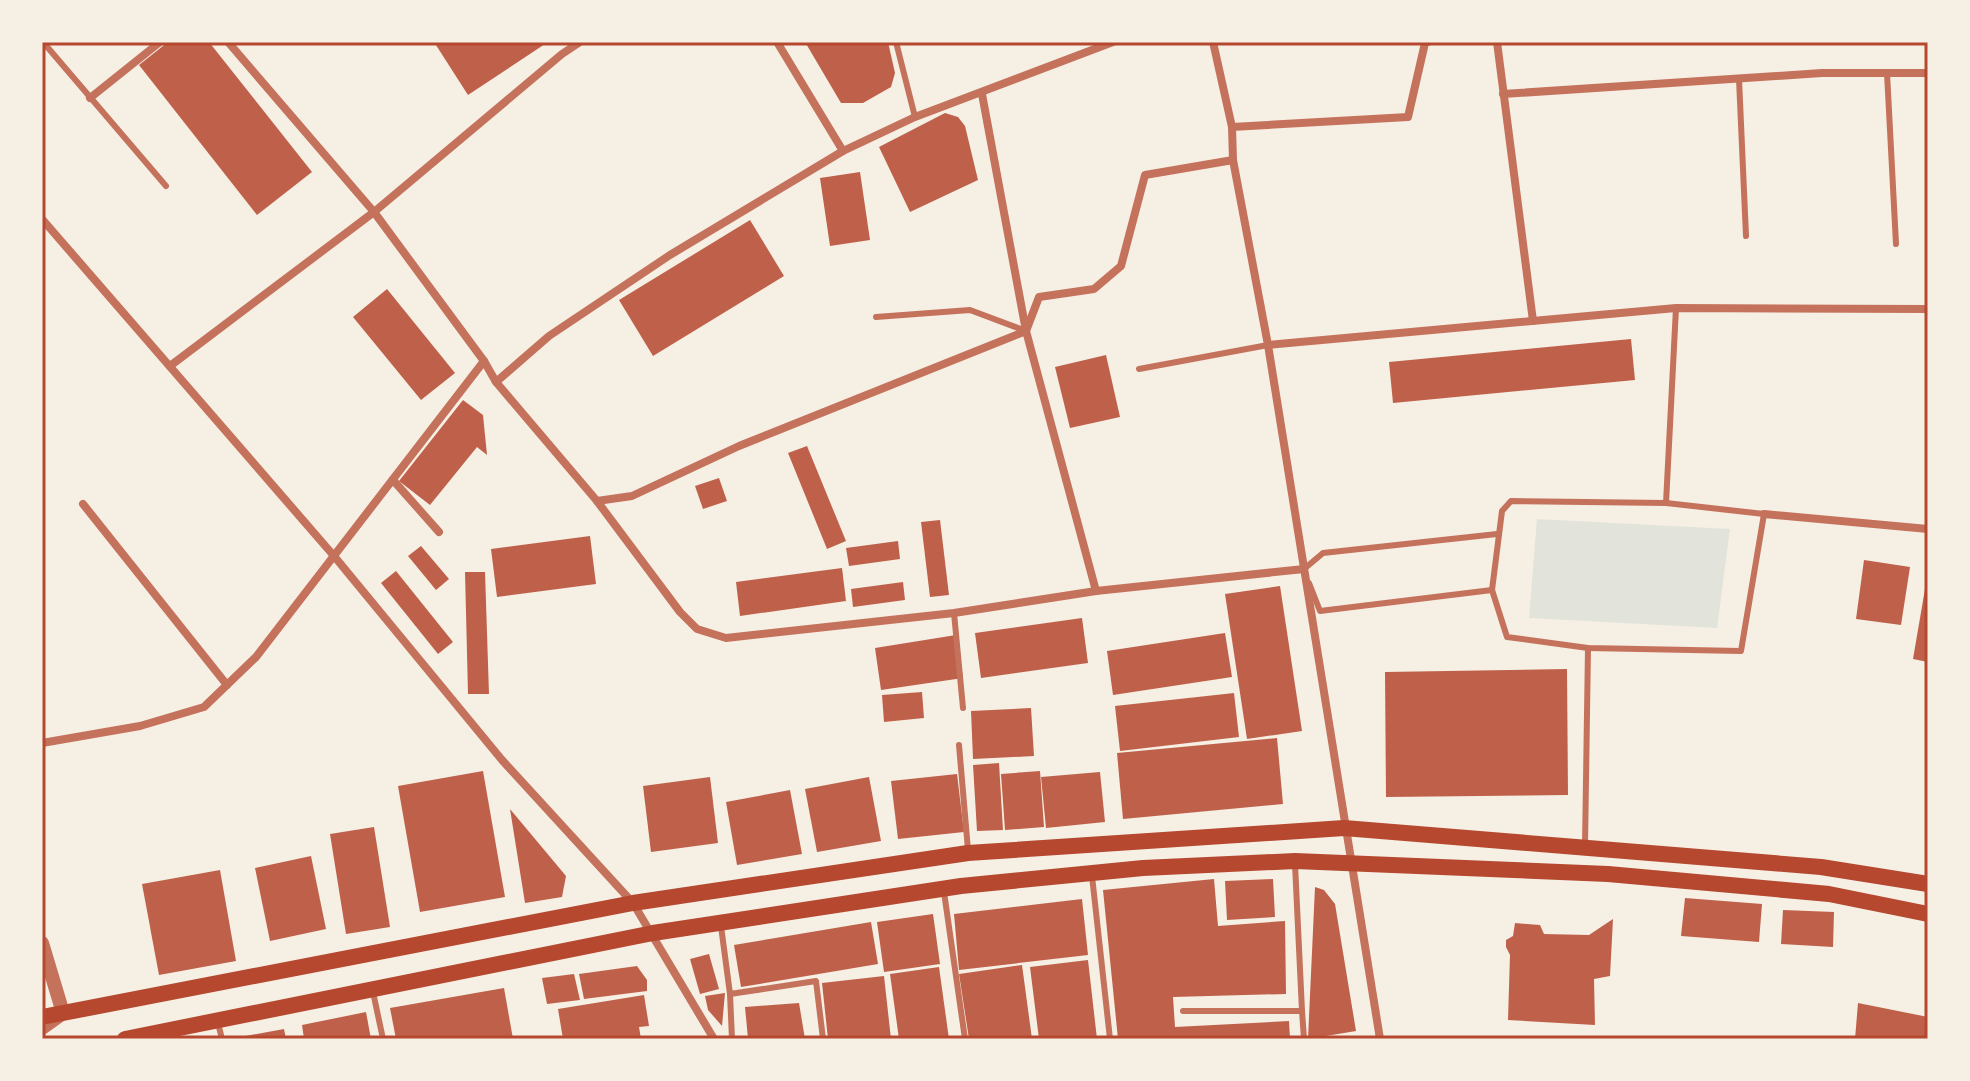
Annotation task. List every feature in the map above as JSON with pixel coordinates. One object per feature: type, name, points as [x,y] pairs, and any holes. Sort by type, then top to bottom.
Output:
[{"type":"main road","points":[[42,1017],[633,903],[968,853],[1344,828],[1821,867],[1928,884]]},
{"type":"main road","points":[[125,1039],[653,933],[944,888],[1092,873],[1295,861],[1351,862],[1647,877],[1829,894],[1928,914]]},
{"type":"street","points":[[90,98],[160,42]]},
{"type":"street","points":[[228,42],[374,212],[484,361],[496,382],[597,501],[680,612],[697,629],[726,638],[954,613],[1096,591],[1304,569]]},
{"type":"street","points":[[170,366],[374,212],[580,42]]},
{"type":"street","points":[[777,42],[843,151]]},
{"type":"street","points":[[496,382],[549,336],[621,287],[843,151],[915,117],[1113,42]]},
{"type":"street","points":[[1213,42],[1232,127],[1233,160],[1268,345],[1380,1039]]},
{"type":"street","points":[[1232,127],[1408,117],[1425,43],[1428,42]]},
{"type":"street","points":[[1497,42],[1533,321]]},
{"type":"street","points":[[1503,94],[1822,73],[1928,73]]},
{"type":"street","points":[[982,94],[1026,331],[1096,591]]},
{"type":"street","points":[[597,501],[632,496],[739,446],[1026,331],[1039,297],[1094,289],[1121,266],[1145,175],[1233,160]]},
{"type":"street","points":[[42,219],[334,556],[502,760],[633,903],[714,1039]]},
{"type":"street","points":[[1268,345],[1676,308],[1928,309]]},
{"type":"street","points":[[42,743],[140,726],[204,707],[256,657],[484,361]]},
{"type":"street","points":[[393,480],[439,532]]},
{"type":"street","points":[[83,504],[227,685]]},
{"type":"street","points":[[1764,514],[1928,529]]},
{"type":"street","points":[[42,943],[63,1013],[42,1028]]},
{"type":"lane","points":[[43,42],[166,186]]},
{"type":"lane","points":[[896,42],[915,117]]},
{"type":"lane","points":[[1887,73],[1896,244]]},
{"type":"lane","points":[[1739,79],[1746,236]]},
{"type":"lane","points":[[1666,503],[1676,308]]},
{"type":"lane","points":[[876,317],[970,310],[1026,331]]},
{"type":"lane","points":[[1139,369],[1268,345]]},
{"type":"lane","points":[[1511,501],[1666,503],[1764,514],[1741,651],[1588,648],[1507,637],[1492,590],[1497,534],[1502,511],[1511,501]]},
{"type":"lane","points":[[1492,590],[1320,611],[1304,569],[1323,553],[1497,534]]},
{"type":"lane","points":[[954,613],[963,708]]},
{"type":"lane","points":[[1585,846],[1588,648]]},
{"type":"lane","points":[[959,745],[968,853]]},
{"type":"lane","points":[[1295,861],[1304,1039]]},
{"type":"lane","points":[[1092,873],[1110,1039]]},
{"type":"lane","points":[[944,888],[965,1039]]},
{"type":"lane","points":[[720,922],[730,994],[732,1039]]},
{"type":"lane","points":[[730,994],[816,981],[823,1039]]},
{"type":"lane","points":[[373,989],[383,1039]]},
{"type":"lane","points":[[1183,1011],[1302,1011]]},
{"type":"lane","points":[[218,1021],[222,1039]]},
{"type":"shaded area","points":[[1537,519],[1730,529],[1717,628],[1529,618]]},
{"type":"building","points":[[168,42],[209,42],[312,172],[257,215],[139,65]]},
{"type":"building","points":[[434,42],[548,42],[468,95]]},
{"type":"building","points":[[805,42],[888,42],[895,73],[891,87],[863,103],[841,103]]},
{"type":"building","points":[[945,113],[958,117],[965,126],[978,180],[910,212],[879,147]]},
{"type":"building","points":[[860,172],[870,240],[830,246],[820,178]]},
{"type":"building","points":[[750,220],[784,276],[653,356],[619,300]]},
{"type":"building","points":[[387,289],[455,373],[421,400],[353,317]]},
{"type":"building","points":[[1631,339],[1635,380],[1393,403],[1389,362]]},
{"type":"building","points":[[1106,355],[1120,417],[1070,428],[1055,367]]},
{"type":"building","points":[[463,400],[483,415],[487,455],[477,447],[430,505],[399,481]]},
{"type":"building","points":[[807,446],[846,541],[827,549],[788,453]]},
{"type":"building","points":[[719,478],[727,501],[703,509],[695,486]]},
{"type":"building","points":[[940,520],[949,595],[930,597],[921,522]]},
{"type":"building","points":[[590,536],[596,584],[497,597],[491,549]]},
{"type":"building","points":[[898,541],[900,559],[849,566],[846,548]]},
{"type":"building","points":[[421,546],[449,579],[436,590],[408,556]]},
{"type":"building","points":[[1864,560],[1910,567],[1901,625],[1856,619]]},
{"type":"building","points":[[842,568],[846,601],[740,616],[736,582]]},
{"type":"building","points":[[396,571],[453,642],[438,654],[381,583]]},
{"type":"building","points":[[465,572],[485,572],[489,694],[468,694]]},
{"type":"building","points":[[903,582],[905,600],[853,607],[851,589]]},
{"type":"building","points":[[1928,583],[1928,662],[1913,659]]},
{"type":"building","points":[[1280,586],[1302,731],[1247,739],[1225,594]]},
{"type":"building","points":[[1082,618],[1088,663],[981,678],[975,633]]},
{"type":"building","points":[[1225,633],[1232,677],[1113,695],[1107,651]]},
{"type":"building","points":[[956,635],[963,678],[881,690],[875,648]]},
{"type":"building","points":[[1567,669],[1568,795],[1386,797],[1385,672]]},
{"type":"building","points":[[922,692],[924,718],[884,722],[882,695]]},
{"type":"building","points":[[1234,693],[1239,737],[1120,751],[1115,706]]},
{"type":"building","points":[[1031,708],[1034,756],[973,759],[971,711]]},
{"type":"building","points":[[1277,738],[1283,804],[1123,819],[1117,753]]},
{"type":"building","points":[[999,763],[1003,830],[977,831],[973,765]]},
{"type":"building","points":[[483,771],[505,897],[420,912],[398,786]]},
{"type":"building","points":[[1040,771],[1044,827],[1005,830],[1001,774]]},
{"type":"building","points":[[1100,772],[1105,822],[1046,828],[1041,777]]},
{"type":"building","points":[[957,774],[964,832],[898,839],[891,781]]},
{"type":"building","points":[[710,777],[718,843],[651,852],[643,786]]},
{"type":"building","points":[[869,777],[881,841],[817,852],[805,789]]},
{"type":"building","points":[[790,790],[802,854],[737,865],[726,802]]},
{"type":"building","points":[[510,809],[566,876],[562,897],[525,903]]},
{"type":"building","points":[[374,827],[390,927],[346,934],[330,834]]},
{"type":"building","points":[[311,856],[326,929],[270,941],[255,868]]},
{"type":"building","points":[[220,870],[236,961],[159,975],[142,884]]},
{"type":"building","points":[[1214,879],[1218,926],[1285,921],[1286,994],[1173,997],[1175,1027],[1289,1021],[1290,1039],[1118,1039],[1103,890]]},
{"type":"building","points":[[1273,879],[1275,917],[1227,920],[1225,881]]},
{"type":"building","points":[[1315,887],[1324,890],[1335,904],[1356,1031],[1308,1039]]},
{"type":"building","points":[[1685,898],[1762,904],[1759,942],[1681,936]]},
{"type":"building","points":[[1082,899],[1088,955],[959,970],[954,914]]},
{"type":"building","points":[[1783,910],[1834,912],[1833,947],[1781,944]]},
{"type":"building","points":[[933,914],[940,964],[884,972],[877,922]]},
{"type":"building","points":[[1613,919],[1610,976],[1594,979],[1595,1025],[1508,1020],[1510,955],[1506,940],[1513,936],[1515,923],[1540,925],[1544,934],[1589,935]]},
{"type":"building","points":[[871,922],[878,964],[741,987],[734,945]]},
{"type":"building","points":[[709,954],[719,989],[700,994],[690,959]]},
{"type":"building","points":[[1088,960],[1097,1039],[1039,1039],[1030,967]]},
{"type":"building","points":[[1022,965],[1032,1039],[969,1039],[959,974]]},
{"type":"building","points":[[637,966],[647,980],[647,991],[584,999],[579,974]]},
{"type":"building","points":[[939,967],[949,1039],[899,1039],[890,974]]},
{"type":"building","points":[[574,974],[580,1000],[547,1004],[542,978]]},
{"type":"building","points":[[884,976],[891,1039],[828,1039],[822,983]]},
{"type":"building","points":[[504,988],[513,1039],[396,1039],[390,1008]]},
{"type":"building","points":[[725,993],[722,1026],[708,1010],[705,996]]},
{"type":"building","points":[[644,995],[649,1026],[639,1027],[641,1039],[563,1039],[558,1009]]},
{"type":"building","points":[[799,1003],[805,1039],[748,1039],[745,1007]]},
{"type":"building","points":[[1858,1003],[1928,1017],[1928,1039],[1855,1039]]},
{"type":"building","points":[[366,1012],[371,1039],[304,1039],[302,1025]]},
{"type":"building","points":[[284,1029],[286,1039],[240,1037]]}]
